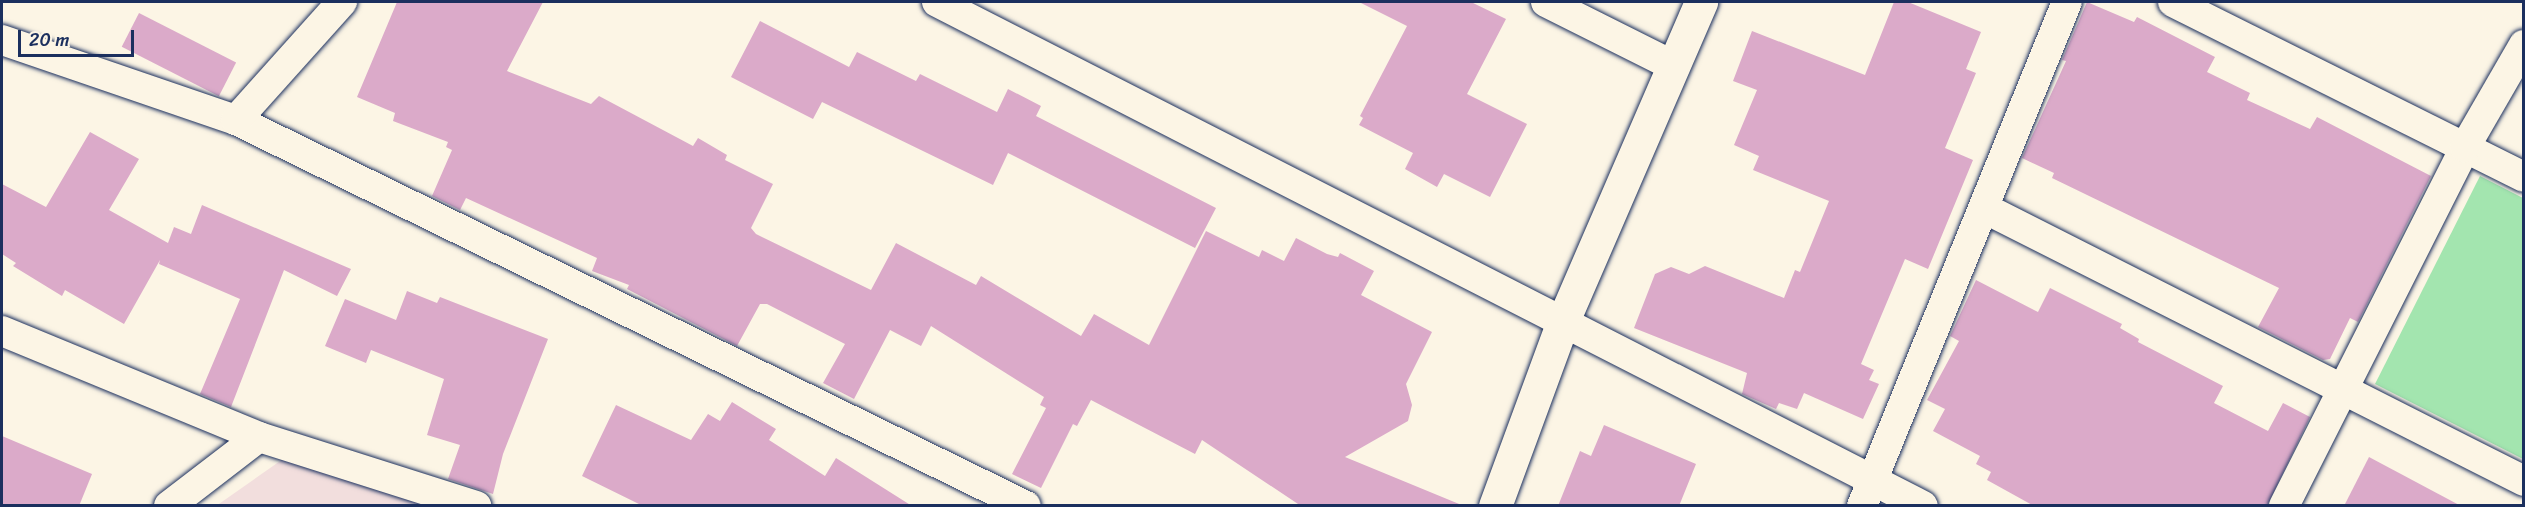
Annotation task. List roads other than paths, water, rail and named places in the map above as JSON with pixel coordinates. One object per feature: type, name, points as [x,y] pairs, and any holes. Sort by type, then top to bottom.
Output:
[{"type":"street","points":[[236,120],[342,2]]},
{"type":"street","points":[[937,2],[1563,321],[1868,493],[1923,506]]},
{"type":"street","points":[[1546,2],[1674,66]]},
{"type":"street","points":[[1495,506],[1563,321],[1701,2]]},
{"type":"street","points":[[1868,493],[2067,2]]},
{"type":"street","points":[[2173,2],[2523,177]]},
{"type":"street","points":[[2,40],[236,120],[1026,506]]},
{"type":"street","points":[[2284,506],[2465,147],[2523,45]]},
{"type":"street","points":[[1984,208],[2523,481]]},
{"type":"street","points":[[2,331],[259,437],[476,506]]},
{"type":"street","points":[[169,506],[259,437]]}]
